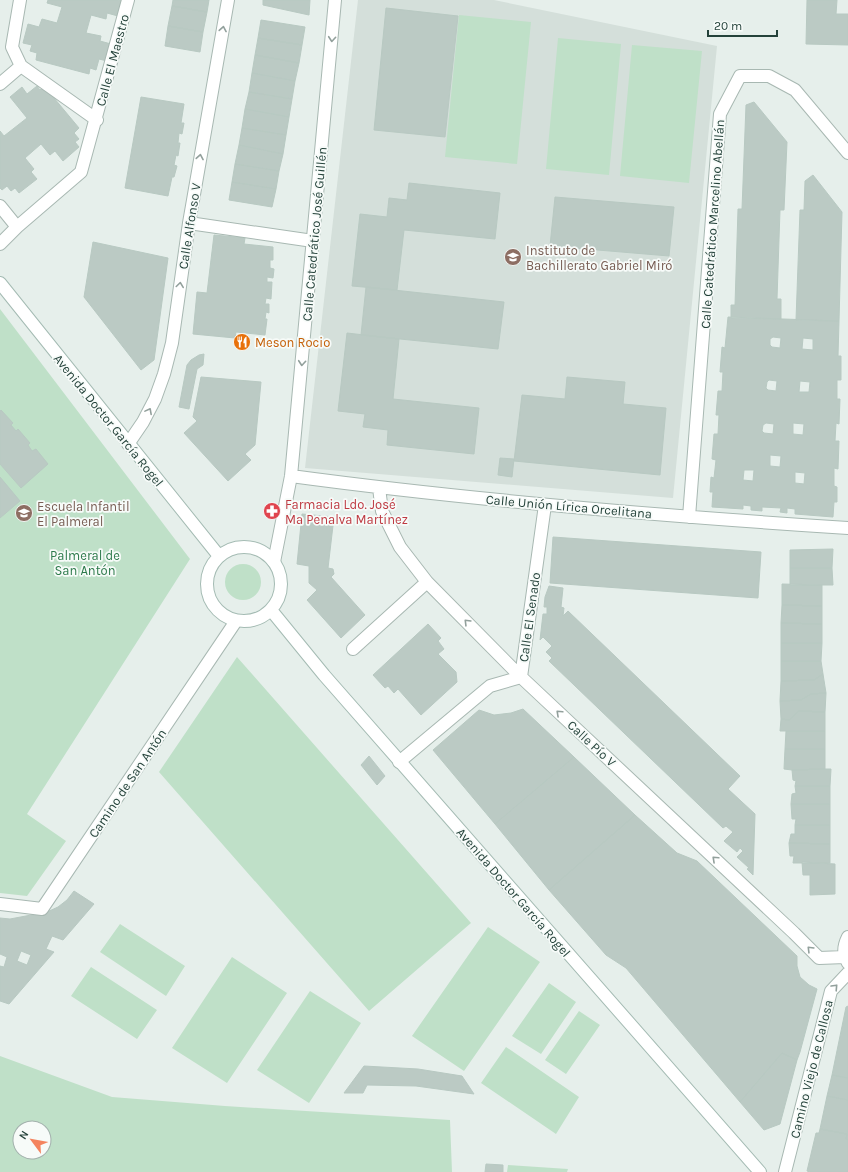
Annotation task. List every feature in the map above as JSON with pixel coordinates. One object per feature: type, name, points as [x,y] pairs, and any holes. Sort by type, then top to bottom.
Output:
[{"type":"street","name":"Calle El Maestro","points":[[20,0],[12,48],[21,66],[96,120]]},
{"type":"street","name":"Calle El Maestro","points":[[0,244],[17,227],[81,172],[128,0]]},
{"type":"street","name":"Calle Alfonso V","points":[[128,444],[143,422],[152,405],[164,374],[172,343],[189,223],[228,0]]},
{"type":"street","name":"Calle Catedrático José Guillén","points":[[274,562],[291,476],[335,0]]},
{"type":"street","points":[[0,84],[21,66]]},
{"type":"street","name":"Calle Catedrático Marcelino Abellán","points":[[689,517],[720,114],[740,76],[769,76],[795,90],[848,151]]},
{"type":"street","points":[[0,206],[17,227]]},
{"type":"street","points":[[189,223],[313,241]]},
{"type":"street","name":"Avenida Doctor García Rogel","points":[[0,283],[128,444],[220,556]]},
{"type":"street","name":"Calle Unión Lírica Orcelitana","points":[[291,476],[379,488],[545,505],[848,528]]},
{"type":"street","name":"Calle Pío V","points":[[379,488],[382,511],[400,547],[427,582],[520,677],[819,958],[846,960]]},
{"type":"street","name":"Calle El Senado","points":[[399,762],[490,686],[520,677],[545,505]]},
{"type":"street","points":[[248,547],[263,552],[274,562],[280,574],[282,587],[278,600],[271,610],[261,618],[249,622],[236,621],[218,612],[208,594],[208,574],[220,556],[233,549],[248,547]]},
{"type":"street","points":[[353,649],[427,582]]},
{"type":"street","name":"Avenida Doctor García Rogel","points":[[271,610],[324,675],[399,762],[760,1172]]},
{"type":"street","name":"Camino de San Antón","points":[[0,904],[42,909],[236,621]]},
{"type":"street","points":[[846,960],[844,950],[845,943],[848,938]]},
{"type":"street","name":"Camino Viejo de Callosa","points":[[784,1172],[831,992],[848,973]]},
{"type":"shaded area","name":"Instituto de Bachillerato Gabriel Miró","points":[[358,0],[494,0],[717,46],[673,498],[305,468]]},
{"type":"green space","points":[[459,15],[531,22],[517,164],[445,157]]},
{"type":"green space","points":[[558,38],[621,44],[609,175],[546,169]]},
{"type":"green space","points":[[632,45],[702,51],[689,183],[620,176]]},
{"type":"green space","name":"Palmeral de San Antón","points":[[0,309],[190,559],[27,814],[66,841],[27,896],[0,893]]},
{"type":"green space","points":[[247,564],[256,569],[260,575],[260,589],[256,595],[247,600],[239,600],[230,595],[226,589],[225,578],[230,569],[236,565]]},
{"type":"green space","points":[[237,657],[471,923],[369,1011],[159,772]]},
{"type":"green space","points":[[120,924],[185,966],[166,996],[100,952]]},
{"type":"green space","points":[[488,927],[540,962],[464,1071],[412,1036]]},
{"type":"green space","points":[[232,957],[287,993],[227,1083],[172,1048]]},
{"type":"green space","points":[[91,967],[157,1010],[137,1039],[71,996]]},
{"type":"green space","points":[[549,983],[576,1002],[541,1054],[512,1036]]},
{"type":"green space","points":[[310,991],[361,1023],[309,1103],[257,1070]]},
{"type":"green space","points":[[579,1011],[600,1025],[566,1074],[545,1060]]},
{"type":"green space","points":[[506,1047],[579,1097],[556,1134],[481,1083]]},
{"type":"green space","points":[[0,1056],[112,1097],[225,1106],[450,1120],[452,1172],[0,1172]]},
{"type":"green space","points":[[508,1165],[568,1169],[567,1172],[507,1172]]},
{"type":"building","points":[[48,0],[122,1],[118,16],[107,13],[106,19],[91,15],[86,33],[101,36],[100,41],[111,44],[107,61],[99,59],[96,70],[90,68],[89,74],[36,60],[37,53],[30,51],[32,45],[23,43],[28,24],[39,27],[42,19],[57,23],[62,7],[47,3]]},
{"type":"building","points":[[173,0],[209,0],[207,12],[172,6]]},
{"type":"building","points":[[263,0],[310,0],[309,15],[263,5]]},
{"type":"building","points":[[807,0],[837,0],[836,14],[848,14],[848,45],[806,44]]},
{"type":"building","points":[[172,6],[207,12],[203,32],[168,26]]},
{"type":"building","points":[[386,8],[458,16],[445,137],[374,130]]},
{"type":"building","points":[[261,20],[305,27],[302,45],[258,38]]},
{"type":"building","points":[[168,26],[203,32],[200,52],[165,46]]},
{"type":"building","points":[[258,38],[302,45],[299,63],[255,55]]},
{"type":"building","points":[[255,55],[299,63],[295,81],[252,73]]},
{"type":"building","points":[[252,73],[295,81],[292,99],[249,92]]},
{"type":"building","points":[[37,86],[40,90],[44,86],[79,128],[74,133],[79,139],[75,142],[79,147],[63,161],[55,151],[50,155],[41,144],[25,158],[34,169],[31,172],[37,179],[19,193],[15,188],[11,191],[7,186],[2,190],[0,188],[0,131],[4,136],[27,118],[10,97],[22,87],[27,94]]},
{"type":"building","points":[[249,92],[292,99],[289,117],[245,109]]},
{"type":"building","points":[[141,97],[184,104],[181,123],[184,123],[182,134],[179,133],[178,143],[180,143],[178,156],[176,155],[174,165],[177,166],[174,177],[172,177],[168,196],[125,188]]},
{"type":"building","points":[[754,102],[787,142],[784,210],[780,210],[777,299],[781,299],[781,319],[731,318],[731,305],[735,305],[738,209],[742,209],[746,105]]},
{"type":"building","points":[[245,109],[289,117],[286,135],[242,128]]},
{"type":"building","points":[[242,128],[286,135],[283,154],[239,145]]},
{"type":"building","points":[[239,145],[283,154],[279,171],[235,164]]},
{"type":"building","points":[[235,164],[279,171],[276,189],[232,182]]},
{"type":"building","points":[[813,175],[842,212],[839,321],[796,320],[800,210],[804,210],[805,181]]},
{"type":"building","points":[[232,182],[276,189],[272,207],[229,200]]},
{"type":"building","points":[[409,183],[500,193],[495,239],[404,230],[397,290],[352,286],[360,214],[387,217],[389,198],[407,200]]},
{"type":"building","points":[[555,197],[674,207],[669,256],[550,246]]},
{"type":"building","points":[[214,235],[245,238],[244,244],[273,247],[273,260],[270,260],[270,268],[274,269],[273,278],[267,277],[267,282],[272,282],[271,299],[266,298],[265,304],[269,304],[269,313],[266,312],[265,319],[267,319],[265,335],[236,332],[235,338],[193,334],[197,292],[207,293]]},
{"type":"building","points":[[93,242],[168,258],[154,360],[141,370],[84,297]]},
{"type":"building","points":[[366,287],[504,302],[498,349],[361,335]]},
{"type":"building","points":[[728,317],[839,321],[838,356],[841,356],[841,380],[837,380],[837,399],[840,399],[839,424],[836,423],[835,441],[839,441],[838,469],[834,468],[834,486],[837,487],[837,502],[834,502],[833,517],[795,514],[795,509],[787,508],[787,513],[780,512],[781,508],[762,507],[762,511],[751,510],[751,506],[743,505],[743,509],[712,507],[713,492],[710,492],[711,477],[714,478],[716,460],[712,459],[714,434],[718,434],[719,415],[716,415],[718,391],[722,391],[723,372],[720,372],[722,347],[725,348]],"holes":[[[773,337],[781,338],[780,348],[772,347],[770,345],[770,339]],[[803,338],[813,339],[813,350],[802,349]],[[769,380],[777,381],[776,391],[768,390],[766,388]],[[800,381],[810,382],[809,392],[799,392]],[[766,423],[774,424],[773,434],[764,433],[762,431],[763,425]],[[793,423],[804,424],[803,435],[793,434]],[[770,455],[781,456],[780,467],[770,466]],[[744,470],[754,470],[753,481],[743,480]],[[795,472],[805,473],[804,484],[795,483]]]},
{"type":"building","points":[[347,333],[399,339],[393,399],[479,408],[474,454],[387,445],[388,430],[363,427],[365,414],[338,411]]},
{"type":"building","points":[[204,354],[203,365],[197,369],[189,409],[179,407],[187,365],[191,360]]},
{"type":"building","points":[[201,377],[261,382],[255,445],[245,454],[251,460],[228,481],[184,433],[197,421],[193,417]]},
{"type":"building","points":[[567,377],[625,382],[623,404],[666,408],[660,475],[514,461],[522,395],[565,399]]},
{"type":"building","points":[[1,410],[13,423],[11,425],[16,431],[18,429],[30,443],[28,445],[32,451],[36,449],[48,464],[21,488],[0,464]]},
{"type":"building","points":[[500,458],[514,459],[512,477],[498,475]]},
{"type":"building","points":[[0,477],[20,501],[0,518]]},
{"type":"building","points":[[302,514],[334,517],[328,568],[333,569],[334,574],[331,577],[365,615],[341,638],[307,600],[317,590],[309,583],[309,566],[297,564]]},
{"type":"building","points":[[553,537],[761,552],[758,598],[550,583]]},
{"type":"building","points":[[833,549],[832,568],[790,568],[790,550]]},
{"type":"building","points":[[790,568],[832,568],[833,585],[790,585]]},
{"type":"building","points":[[782,584],[822,585],[822,606],[782,605]]},
{"type":"building","points":[[549,586],[563,588],[561,607],[564,608],[563,616],[568,611],[740,776],[728,789],[755,814],[753,875],[747,869],[749,868],[737,857],[743,851],[740,848],[737,852],[724,841],[733,832],[726,826],[723,828],[549,661],[552,658],[546,652],[552,646],[543,637],[540,640],[543,614],[547,614],[547,607],[544,607],[545,597]]},
{"type":"building","points":[[782,605],[822,606],[822,624],[781,623]]},
{"type":"building","points":[[781,623],[822,624],[822,643],[781,643]]},
{"type":"building","points":[[428,624],[441,638],[438,641],[444,649],[438,654],[456,672],[457,682],[421,715],[398,689],[394,693],[388,686],[385,688],[373,675]]},
{"type":"building","points":[[781,643],[822,643],[821,661],[781,661]]},
{"type":"building","points":[[781,661],[821,661],[823,674],[814,680],[781,681]]},
{"type":"building","points":[[823,674],[826,693],[811,694],[801,700],[780,701],[781,681],[814,680]]},
{"type":"building","points":[[826,693],[825,712],[799,711],[789,720],[781,719],[780,701],[801,700],[811,694]]},
{"type":"building","points":[[523,709],[574,757],[495,824],[433,750],[479,710],[494,715],[511,713]]},
{"type":"building","points":[[799,711],[825,712],[825,731],[780,731],[781,719],[789,720]]},
{"type":"building","points":[[786,731],[825,731],[825,749],[785,749]]},
{"type":"building","points":[[785,749],[825,749],[825,769],[784,769]]},
{"type":"building","points":[[369,756],[385,776],[377,785],[361,765]]},
{"type":"building","points":[[574,757],[635,815],[549,890],[495,824]]},
{"type":"building","points":[[831,769],[830,786],[795,786],[796,781],[793,780],[792,770]]},
{"type":"building","points":[[795,786],[830,786],[830,804],[791,804],[792,794],[796,793]]},
{"type":"building","points":[[791,804],[830,804],[830,825],[795,825],[796,819],[792,819]]},
{"type":"building","points":[[635,815],[677,853],[697,861],[797,956],[797,966],[800,977],[809,985],[817,989],[797,1060],[782,1053],[740,1102],[626,968],[606,955],[549,890]]},
{"type":"building","points":[[795,825],[830,825],[830,844],[789,843],[791,834],[795,834]]},
{"type":"building","points":[[789,843],[830,844],[830,863],[793,863],[794,856],[790,856]]},
{"type":"building","points":[[802,862],[835,864],[835,894],[810,895],[810,875],[803,875]]},
{"type":"building","points":[[74,891],[94,904],[63,940],[52,936],[46,949],[54,952],[9,1004],[0,1001],[0,966],[4,967],[7,957],[0,954],[0,918],[10,919],[47,912],[58,907],[67,900]],"holes":[[[21,951],[31,955],[27,965],[17,961]]]},
{"type":"building","points":[[848,1006],[848,1078],[832,1075],[846,1007]]},
{"type":"building","points":[[782,1053],[797,1060],[780,1124],[764,1130],[740,1102]]},
{"type":"building","points":[[364,1066],[418,1069],[462,1076],[474,1094],[416,1086],[367,1085],[363,1093],[344,1093]]},
{"type":"building","points":[[832,1075],[848,1078],[848,1100],[827,1096]]},
{"type":"building","points":[[827,1096],[848,1100],[848,1140],[846,1139],[847,1134],[820,1129]]},
{"type":"building","points":[[820,1129],[847,1134],[848,1172],[807,1171],[816,1133],[819,1133]]},
{"type":"building","points":[[486,1164],[503,1165],[503,1172],[485,1172]]},
{"type":"place","name":"Instituto de Bachillerato Gabriel Miró","points":[[513,257]]},
{"type":"place","name":"Meson Rocio","points":[[242,342]]},
{"type":"place","name":"Farmacia Ldo. José Mª Penalva Martínez","points":[[272,511]]},
{"type":"place","name":"Escuela Infantil El Palmeral","points":[[24,513]]}]
